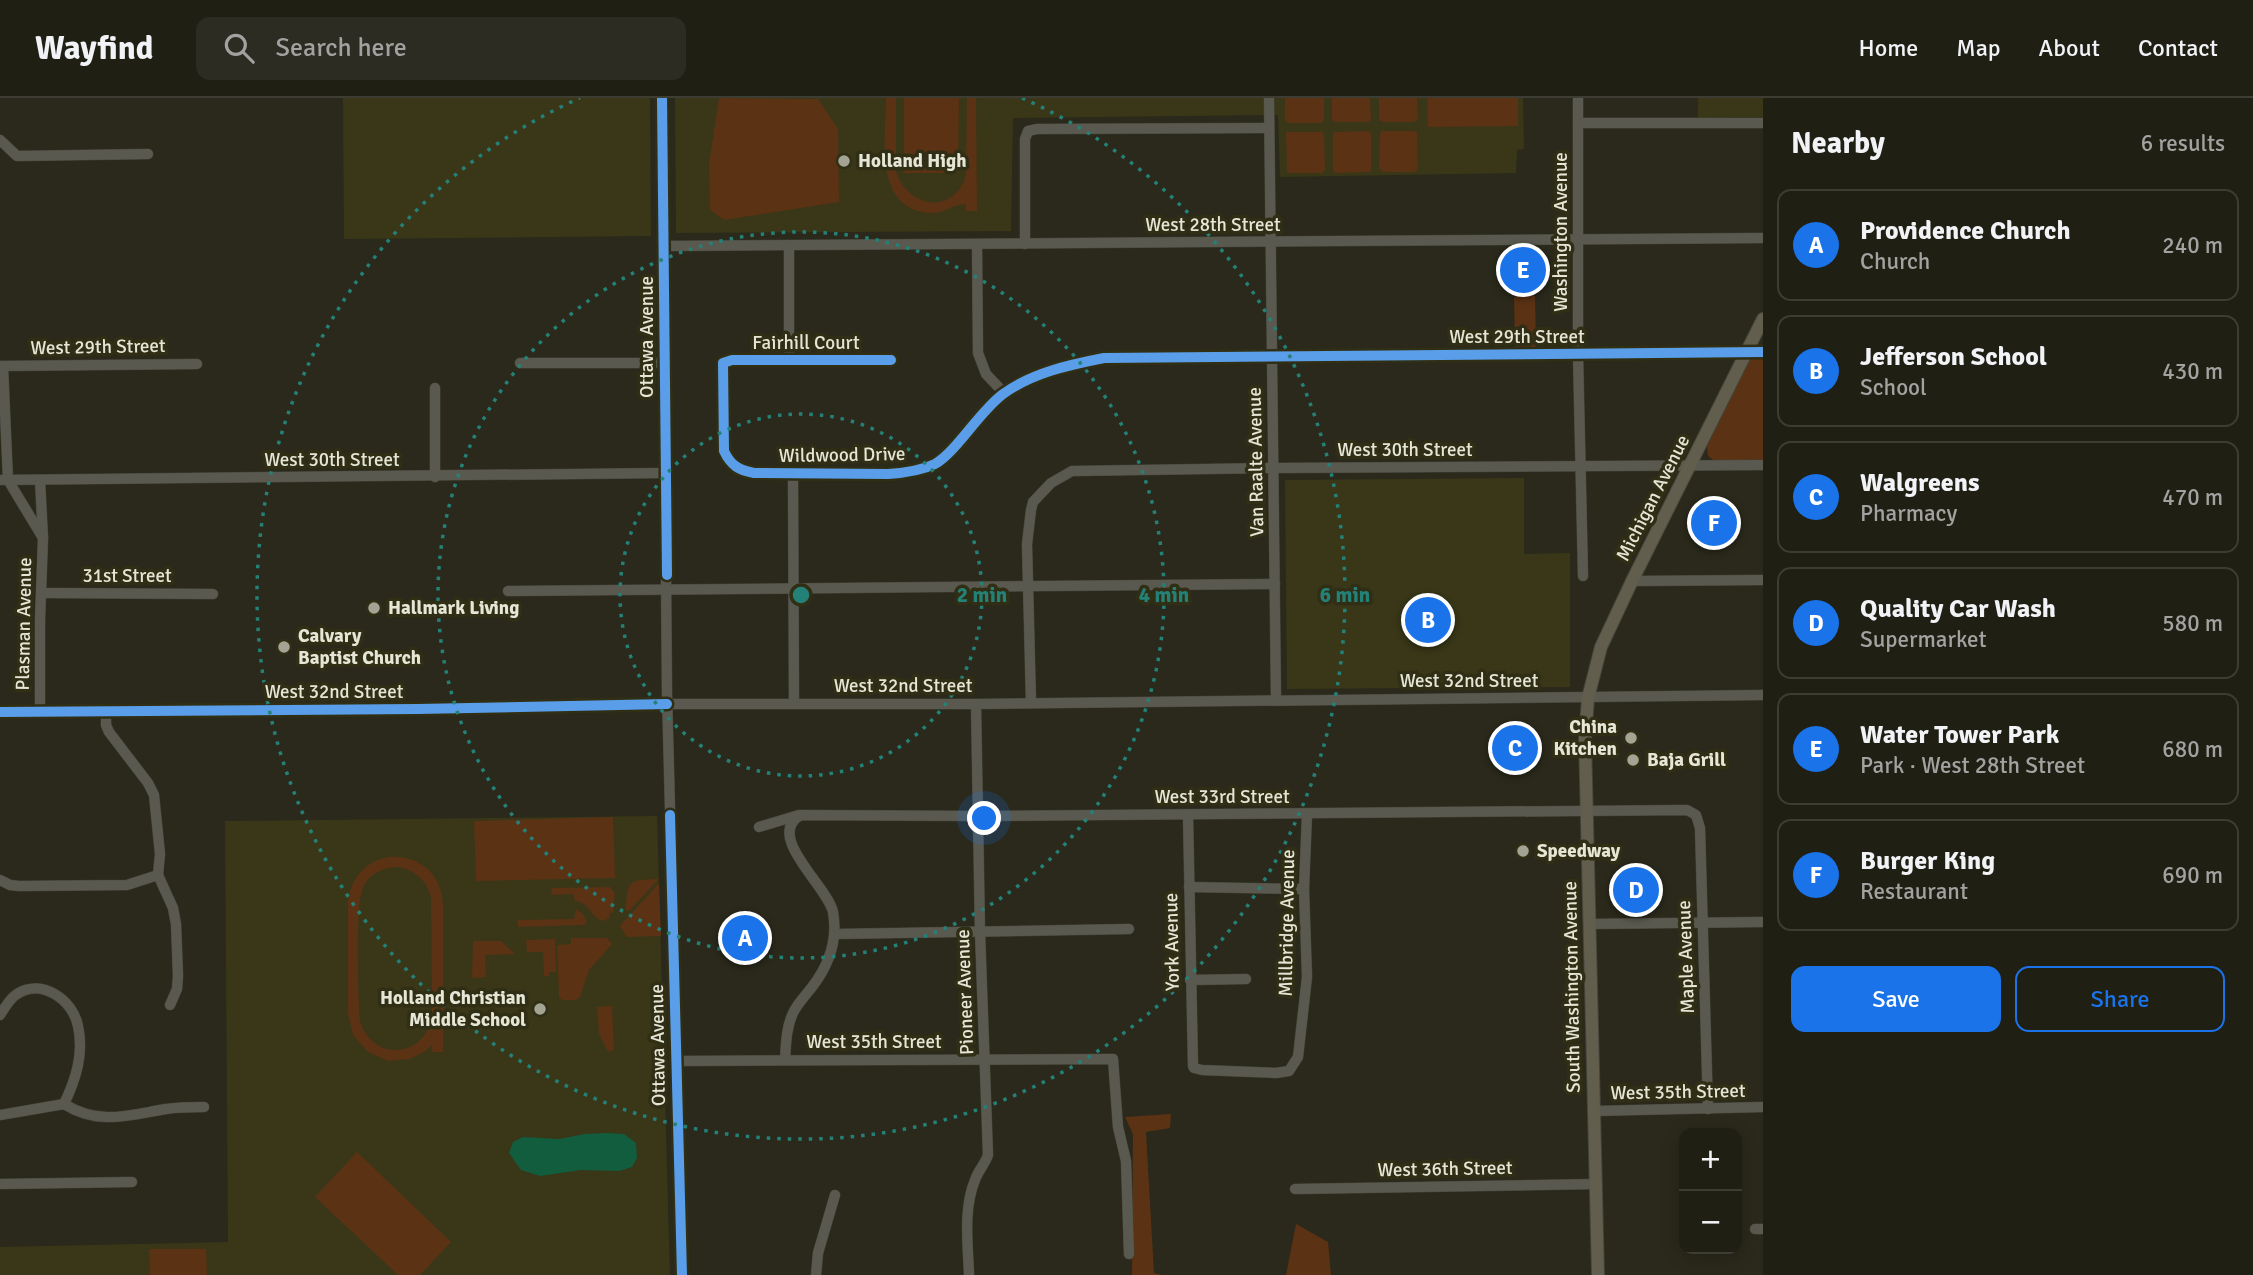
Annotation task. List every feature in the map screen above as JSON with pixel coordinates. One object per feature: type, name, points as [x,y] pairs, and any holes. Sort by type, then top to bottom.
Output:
[{"type":"main road","name":"Michigan Avenue","points":[[1588,698],[1601,647],[1763,319]]},
{"type":"main road","name":"South Washington Avenue","points":[[1588,698],[1585,740],[1598,1275]]},
{"type":"street","name":"Ottawa Avenue","points":[[662,98],[667,704],[682,1275]]},
{"type":"street","name":"Van Raalte Avenue","points":[[1269,98],[1276,700]]},
{"type":"street","name":"Washington Avenue","points":[[1578,98],[1578,354],[1583,576]]},
{"type":"street","points":[[1579,124],[1763,123]]},
{"type":"street","points":[[1026,244],[1025,139],[1028,131],[1269,128]]},
{"type":"street","points":[[0,140],[17,156],[148,155]]},
{"type":"street","name":"West 28th Street","points":[[664,246],[1763,238]]},
{"type":"street","points":[[977,245],[978,353],[986,374],[1004,394]]},
{"type":"street","points":[[789,246],[789,361]]},
{"type":"street","name":"West 29th Street","points":[[1272,355],[1763,352]]},
{"type":"street","name":"Wildwood Drive","points":[[723,363],[724,451],[730,463],[754,474],[904,474],[936,463],[988,407],[1004,394],[1048,371],[1104,358],[1272,355]]},
{"type":"street","name":"Fairhill Court","points":[[723,363],[732,360],[891,360]]},
{"type":"street","points":[[520,363],[664,363]]},
{"type":"street","name":"West 29th Street","points":[[1,366],[197,364]]},
{"type":"street","name":"Plasman Avenue","points":[[1,366],[4,480],[43,538]]},
{"type":"street","points":[[435,388],[435,477]]},
{"type":"street","name":"West 30th Street","points":[[1029,586],[1027,544],[1033,502],[1051,483],[1072,471],[1763,465]]},
{"type":"street","name":"West 30th Street","points":[[4,480],[664,473]]},
{"type":"street","points":[[793,475],[794,703]]},
{"type":"street","name":"Plasman Avenue","points":[[40,480],[43,538],[40,711]]},
{"type":"street","points":[[1632,581],[1763,580]]},
{"type":"street","points":[[508,591],[1275,584]]},
{"type":"street","points":[[1029,586],[1031,703]]},
{"type":"street","name":"31st Street","points":[[42,593],[213,594]]},
{"type":"street","name":"West 32nd Street","points":[[0,712],[1763,695]]},
{"type":"street","name":"Pioneer Avenue","points":[[969,1275],[969,1197],[975,1178],[988,1155],[976,704]]},
{"type":"street","points":[[106,711],[109,732],[154,795],[160,854],[158,875],[173,908],[176,924],[178,976],[177,989],[170,1005]]},
{"type":"street","name":"West 33rd Street","points":[[760,827],[799,815],[1188,815],[1687,810]]},
{"type":"street","name":"Maple Avenue","points":[[1687,810],[1696,815],[1700,828],[1709,1109]]},
{"type":"street","name":"Millbridge Avenue","points":[[1194,1068],[1276,1073],[1289,1071],[1298,1057],[1306,992],[1304,889],[1307,814]]},
{"type":"street","points":[[785,1060],[786,1033],[794,1010],[826,967],[835,934],[831,905],[795,852],[790,839],[793,820],[799,815]]},
{"type":"street","name":"York Avenue","points":[[1188,815],[1194,1068]]},
{"type":"street","points":[[0,880],[19,886],[127,885],[158,875]]},
{"type":"street","points":[[1189,887],[1304,889]]},
{"type":"street","points":[[1590,924],[1763,922]]},
{"type":"street","points":[[835,934],[1129,929]]},
{"type":"street","points":[[1190,980],[1246,979]]},
{"type":"street","points":[[0,1015],[16,995],[29,990],[43,989],[67,1002],[78,1024],[79,1058],[77,1077],[64,1104]]},
{"type":"street","name":"West 35th Street","points":[[676,1060],[1114,1059],[1118,1127],[1126,1161],[1129,1254]]},
{"type":"street","points":[[0,1115],[64,1104],[75,1111],[113,1118],[167,1109],[204,1107]]},
{"type":"street","name":"West 35th Street","points":[[1594,1111],[1763,1107]]},
{"type":"street","points":[[0,1184],[132,1182]]},
{"type":"street","name":"West 36th Street","points":[[1295,1189],[1597,1184]]},
{"type":"street","points":[[816,1275],[818,1253],[835,1195]]},
{"type":"shaded area","points":[[343,98],[650,98],[651,236],[344,239]]},
{"type":"shaded area","name":"Holland High","points":[[675,98],[1523,98],[1524,149],[1517,150],[1516,173],[1280,177],[1278,115],[1013,118],[1011,231],[676,233]]},
{"type":"shaded area","points":[[719,98],[818,99],[838,129],[839,202],[724,220],[710,210],[709,164]]},
{"type":"shaded area","points":[[886,98],[896,98],[896,172],[911,194],[931,202],[952,197],[966,175],[967,98],[976,98],[977,211],[966,211],[966,204],[929,213],[911,208],[899,199],[886,169]]},
{"type":"shaded area","points":[[904,98],[959,98],[958,173],[904,173]]},
{"type":"shaded area","points":[[1285,98],[1324,98],[1324,120],[1321,123],[1288,123],[1285,120]]},
{"type":"shaded area","points":[[1332,98],[1370,98],[1371,120],[1335,122],[1332,120]]},
{"type":"shaded area","points":[[1379,98],[1417,98],[1418,119],[1414,122],[1382,122],[1379,119]]},
{"type":"shaded area","points":[[1427,98],[1518,98],[1518,126],[1428,127]]},
{"type":"shaded area","points":[[1698,98],[1763,98],[1763,117],[1698,118]]},
{"type":"shaded area","points":[[1382,131],[1417,133],[1418,169],[1414,172],[1383,172],[1379,168]]},
{"type":"shaded area","points":[[1286,132],[1324,134],[1325,170],[1322,173],[1288,173]]},
{"type":"shaded area","points":[[1371,133],[1371,170],[1335,173],[1333,134]]},
{"type":"shaded area","points":[[1518,244],[1529,244],[1529,296],[1535,296],[1536,347],[1515,347],[1514,297],[1518,296]]},
{"type":"shaded area","points":[[1757,355],[1763,355],[1763,460],[1713,460],[1708,456],[1707,446],[1749,361]]},
{"type":"shaded area","points":[[1524,478],[1524,554],[1570,553],[1570,687],[1287,689],[1285,480]]},
{"type":"shaded area","points":[[657,816],[670,1275],[0,1275],[0,1247],[228,1242],[225,821]]},
{"type":"shaded area","points":[[613,817],[615,878],[476,881],[474,821]]},
{"type":"shaded area","points":[[379,859],[409,859],[426,868],[438,883],[443,904],[443,1052],[432,1052],[432,1045],[410,1059],[388,1061],[368,1052],[353,1035],[348,1014],[349,895],[355,879],[365,867]],"holes":[[[388,868],[405,869],[423,881],[431,897],[432,1014],[428,1029],[421,1040],[411,1047],[399,1050],[376,1044],[366,1035],[360,1021],[358,931],[360,898],[366,883],[373,875]]]},
{"type":"shaded area","points":[[659,879],[629,911],[625,910],[629,887],[635,881]]},
{"type":"shaded area","points":[[659,883],[661,936],[627,937],[620,926]]},
{"type":"shaded area","points":[[610,887],[615,893],[613,912],[604,921],[596,917],[584,904],[575,901],[573,894],[551,895],[552,888]]},
{"type":"shaded area","points":[[576,909],[583,914],[587,922],[584,925],[518,927],[518,920],[574,919]]},
{"type":"shaded area","points":[[571,938],[607,938],[612,944],[589,970],[580,997],[575,1000],[562,1000],[559,997],[557,945],[571,944]]},
{"type":"shaded area","points":[[555,939],[556,972],[549,972],[549,976],[544,976],[543,952],[527,952],[526,940]]},
{"type":"shaded area","points":[[473,941],[501,941],[515,954],[485,955],[486,977],[472,978]]},
{"type":"shaded area","points":[[612,1006],[614,1050],[608,1052],[599,1034],[597,1007]]},
{"type":"shaded area","points":[[1171,1114],[1170,1128],[1146,1132],[1154,1273],[1162,1275],[1132,1275],[1133,1134],[1125,1117]]},
{"type":"shaded area","points":[[607,1133],[624,1134],[636,1143],[637,1158],[632,1167],[619,1171],[581,1170],[540,1176],[521,1170],[509,1153],[513,1142],[523,1137],[559,1139]]},
{"type":"shaded area","points":[[357,1152],[451,1242],[420,1275],[398,1275],[315,1197]]},
{"type":"shaded area","points":[[1296,1224],[1328,1242],[1331,1275],[1286,1275]]},
{"type":"shaded area","points":[[149,1249],[206,1249],[207,1275],[150,1275]]},
{"type":"cycle path","points":[[662,98],[667,575]]},
{"type":"cycle path","points":[[891,360],[732,360],[723,363],[724,451],[736,466],[754,473],[888,474],[918,470],[943,458],[985,411],[1014,387],[1051,371],[1104,358],[1763,352]]},
{"type":"cycle path","points":[[0,712],[667,704]]},
{"type":"cycle path","points":[[670,815],[682,1275]]},
{"type":"place","name":"Holland High","points":[[844,161]]},
{"type":"place","name":"Water Tower Park","points":[[1523,270]]},
{"type":"place","name":"Burger King","points":[[1714,523]]},
{"type":"place","name":"Hallmark Living","points":[[374,608]]},
{"type":"place","name":"Jefferson School","points":[[1428,620]]},
{"type":"place","name":"Calvary Baptist Church","points":[[284,647]]},
{"type":"place","name":"China Kitchen","points":[[1631,738]]},
{"type":"place","name":"Walgreens","points":[[1515,748]]},
{"type":"place","name":"Baja Grill","points":[[1633,760]]},
{"type":"place","name":"Speedway","points":[[1523,851]]},
{"type":"place","name":"Quality Car Wash","points":[[1636,890]]},
{"type":"place","name":"Providence Church","points":[[745,938]]},
{"type":"place","name":"Holland Christian Middle School","points":[[540,1009]]}]
